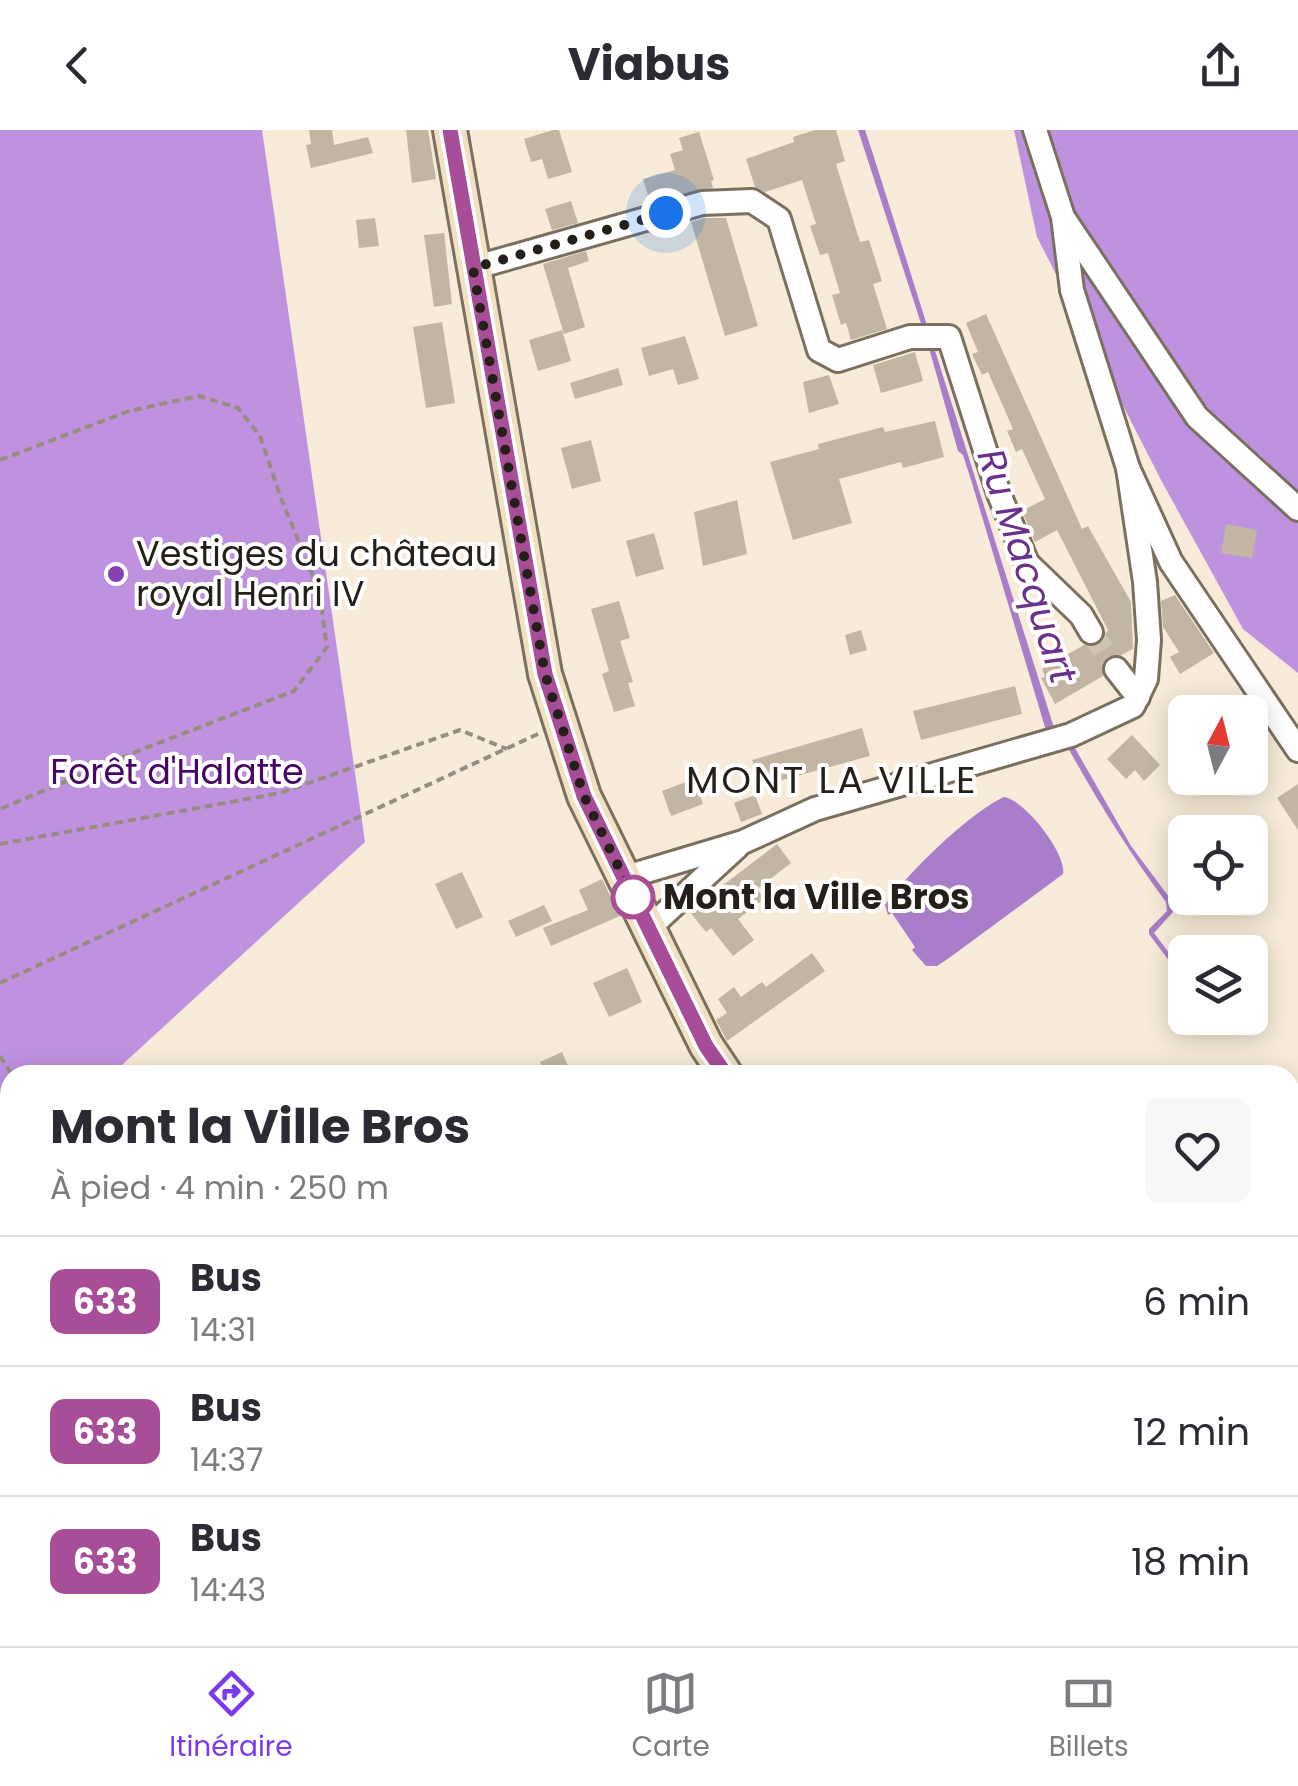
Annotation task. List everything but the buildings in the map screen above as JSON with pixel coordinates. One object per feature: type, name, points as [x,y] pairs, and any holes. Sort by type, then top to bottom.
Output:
[{"type":"street","points":[[450,130],[545,674],[584,796],[706,1046],[719,1065]]},
{"type":"street","points":[[1034,130],[1064,217],[1072,290],[1128,468],[1171,562],[1298,750]]},
{"type":"street","points":[[473,268],[702,202],[752,201],[780,219],[819,350],[838,360],[910,337],[949,337],[999,494],[1027,563],[1081,615],[1091,632]]},
{"type":"street","points":[[1064,217],[1197,417],[1298,509]]},
{"type":"street","points":[[624,878],[743,842],[815,809],[1071,736],[1133,706],[1146,679],[1149,640],[1128,468]]},
{"type":"street","points":[[1116,669],[1138,696]]},
{"type":"street","points":[[648,929],[743,842]]},
{"type":"path","points":[[0,460],[128,410],[198,396],[238,408],[260,436],[319,591],[326,647],[294,691],[0,808]]},
{"type":"path","points":[[0,983],[561,724]]},
{"type":"path","points":[[0,844],[280,793],[460,730],[507,749]]},
{"type":"green space","name":"Forêt d'Halatte","points":[[0,130],[262,130],[365,842],[122,1065],[0,1065]]},
{"type":"green space","points":[[1014,130],[1298,130],[1298,673],[1243,629],[1161,480],[1037,237]]},
{"type":"shaded area","points":[[858,130],[865,130],[873,154],[1056,734],[1047,734],[972,483],[958,451]]},
{"type":"shaded area","points":[[1072,743],[1131,846],[1168,896],[1170,915],[1154,933],[1168,952],[1168,959],[1149,934],[1149,929],[1167,911],[1166,902],[1126,845],[1067,746]]},
{"type":"shaded area","points":[[1004,797],[1023,807],[1043,829],[1058,854],[1063,874],[949,958],[937,966],[926,966],[912,950],[915,947],[892,913],[888,915],[885,905],[940,845]]},
{"type":"tunnel","points":[[1091,632],[1116,669]]},
{"type":"bus line","name":"633","points":[[450,130],[545,674],[584,796],[706,1046],[719,1065]]},
{"type":"place","name":"Vestiges du château royal Henri IV","points":[[116,574]]},
{"type":"place","name":"Mont la Ville Bros","points":[[633,897]]},
{"type":"district","name":"MONT LA VILLE","points":[[832,780]]},
{"type":"route","points":[[633,897],[584,796],[545,674],[473,268],[666,213]]},
{"type":"water label","name":"Ru Macquart","points":[[1027,566]]}]
